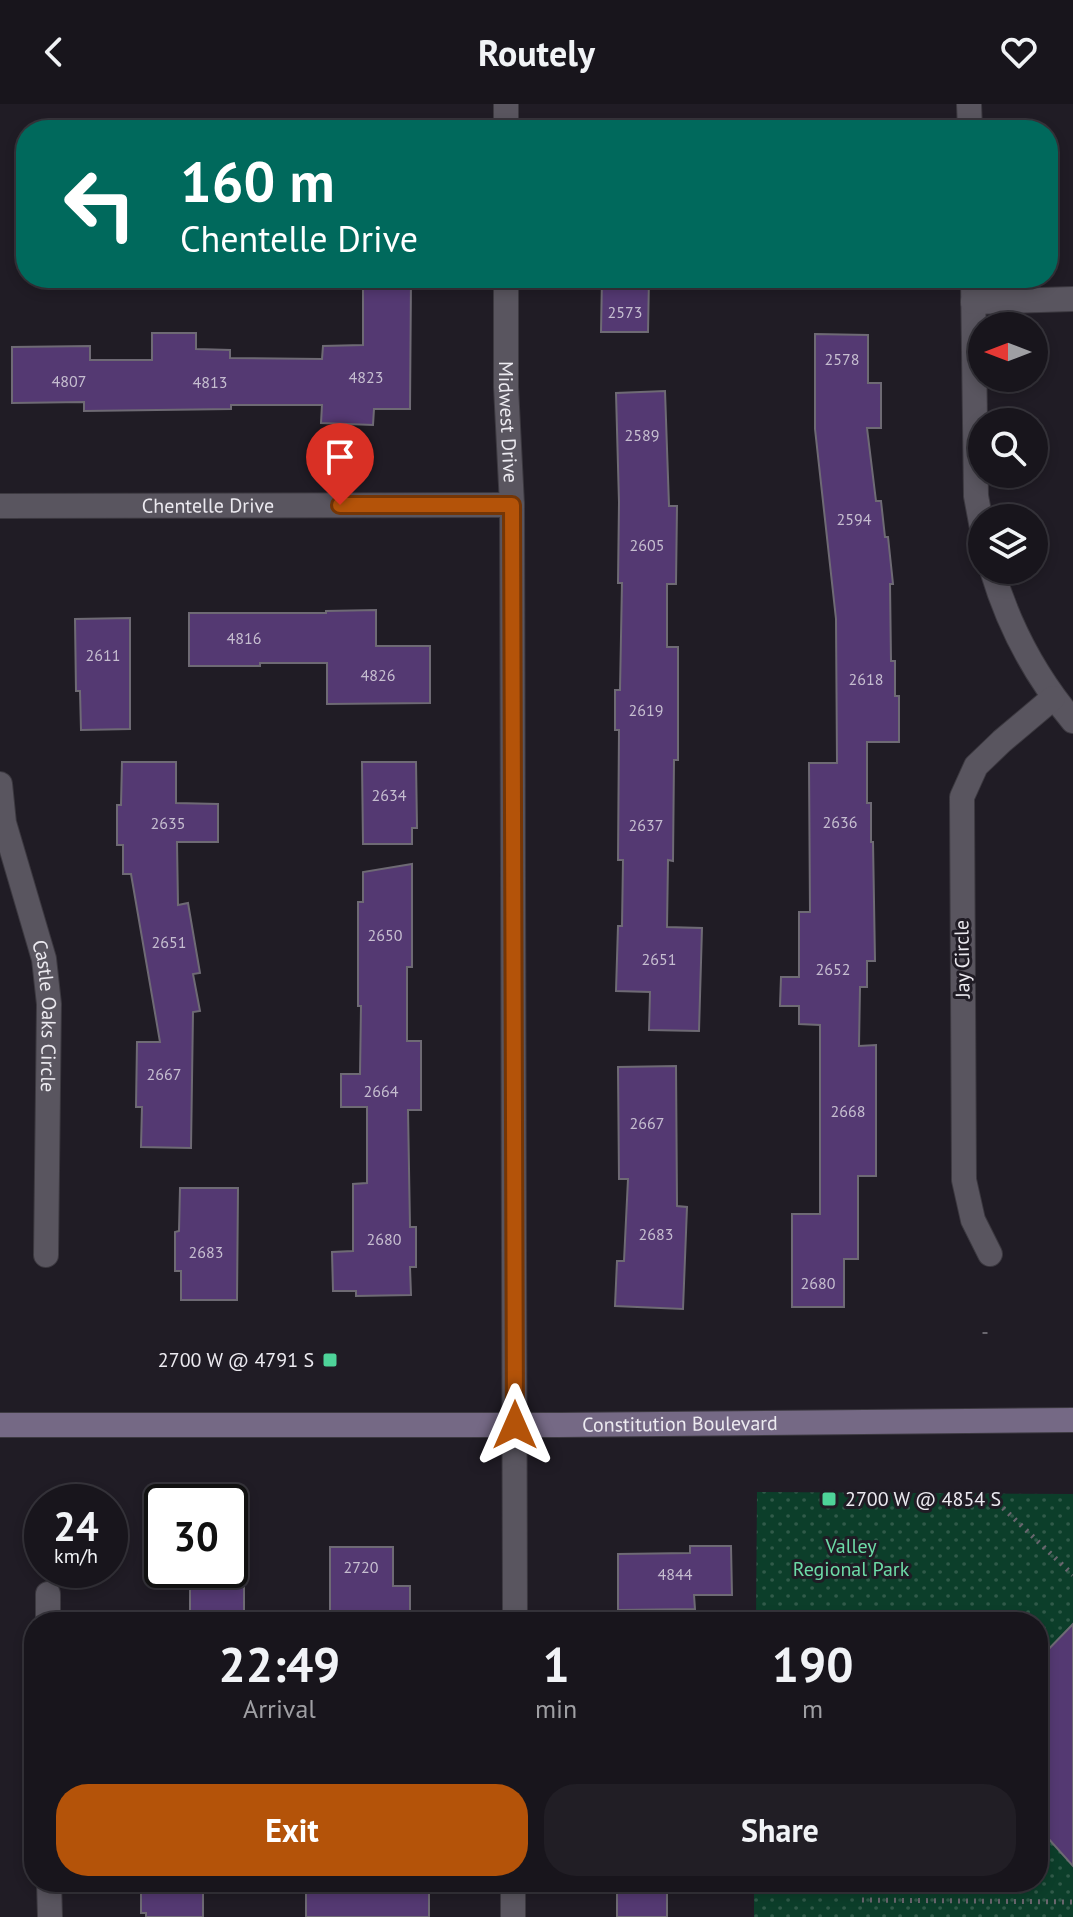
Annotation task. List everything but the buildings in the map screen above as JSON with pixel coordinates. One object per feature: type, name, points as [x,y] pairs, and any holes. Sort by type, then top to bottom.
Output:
[{"type":"main road","name":"Constitution Boulevard","points":[[0,1425],[1073,1420]]},
{"type":"street","name":"Midwest Drive","points":[[506,288],[506,387],[512,505],[515,1612]]},
{"type":"street","points":[[978,504],[973,290],[1073,299]]},
{"type":"street","name":"Chentelle Drive","points":[[0,506],[512,505]]},
{"type":"street","points":[[996,584],[1004,610],[1025,656],[1053,698],[1073,721]]},
{"type":"street","name":"Jay Circle","points":[[990,1254],[973,1220],[964,1180],[962,797],[976,766],[1053,698]]},
{"type":"street","name":"Castle Oaks Circle","points":[[0,784],[4,823],[44,959],[49,1004],[46,1255]]},
{"type":"street","points":[[48,1594],[48,1612]]},
{"type":"street","points":[[49,1892],[50,1917]]},
{"type":"street","points":[[513,1892],[513,1917]]},
{"type":"path","points":[[985,1332],[985,1340]]},
{"type":"path","points":[[1003,1508],[1073,1575]]},
{"type":"path","points":[[862,1900],[1073,1902]]},
{"type":"green space","name":"Valley Regional Park","points":[[757,1492],[1073,1494],[1073,1917],[754,1917],[754,1892],[1048,1892],[1048,1612],[756,1612]]},
{"type":"place","name":"2700 W @ 4791 S","points":[[330,1360]]},
{"type":"place","name":"2700 W @ 4854 S","points":[[829,1499]]},
{"type":"route","points":[[340,505],[512,505],[515,1425]]}]
